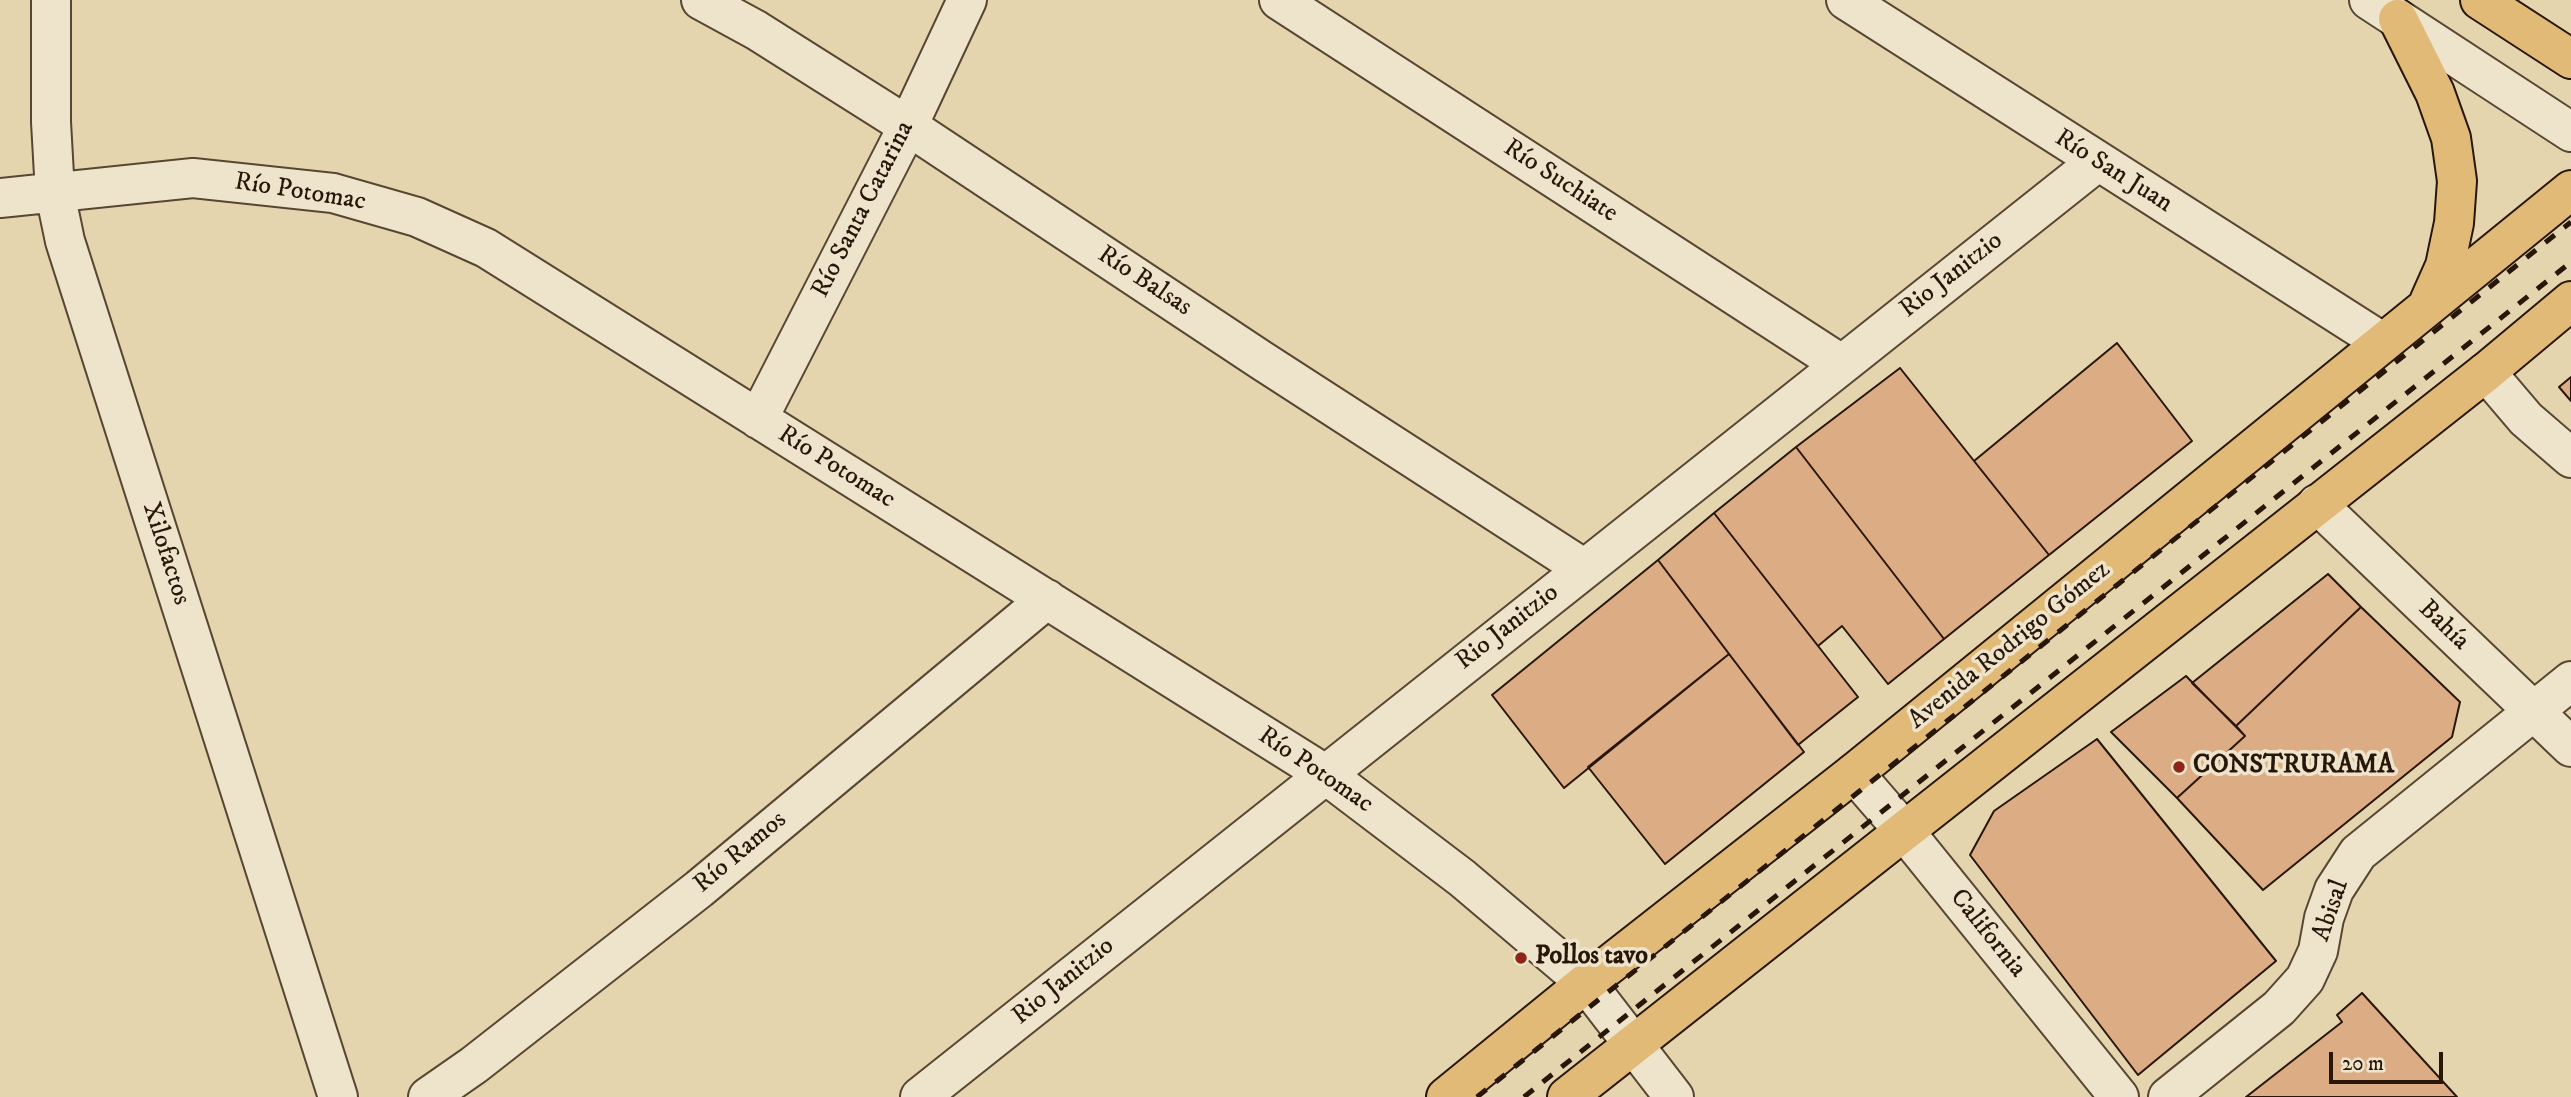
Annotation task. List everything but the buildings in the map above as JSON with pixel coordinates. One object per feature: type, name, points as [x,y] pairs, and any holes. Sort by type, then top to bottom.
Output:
[{"type":"main road","points":[[2480,0],[2571,59]]},
{"type":"main road","points":[[2383,10],[2435,93],[2452,138],[2458,181],[2454,223],[2445,266],[2428,306]]},
{"type":"main road","name":"Avenida Rodrigo Gómez","points":[[1446,1097],[1586,983],[1854,774],[2571,190]]},
{"type":"main road","points":[[1567,1097],[2486,372],[2571,301]]},
{"type":"street","name":"Xilofactos","points":[[51,0],[51,122],[55,193],[65,240],[338,1097]]},
{"type":"street","name":"Río Balsas","points":[[701,0],[756,30],[908,126],[1261,360],[1583,568]]},
{"type":"street","name":"Río Santa Catarina","points":[[758,419],[908,126],[967,0]]},
{"type":"street","name":"Río Suchiate","points":[[1279,0],[1841,364]]},
{"type":"street","name":"Río San Juan","points":[[1846,0],[2382,342]]},
{"type":"street","points":[[2383,10],[2571,132]]},
{"type":"street","name":"Rio Janitzio","points":[[920,1097],[2097,162]]},
{"type":"street","name":"Río Potomac","points":[[0,198],[194,178],[333,193],[417,217],[486,248],[1325,774],[1462,878],[1586,983],[1674,1097]]},
{"type":"street","points":[[2486,372],[2526,419],[2571,458]]},
{"type":"street","name":"Bahía","points":[[2317,504],[2571,747]]},
{"type":"street","name":"Río Ramos","points":[[428,1097],[474,1065],[699,889],[1047,599]]},
{"type":"street","name":"Abisal","points":[[2168,1097],[2279,1008],[2305,979],[2318,951],[2324,918],[2334,890],[2358,853],[2571,681]]},
{"type":"street","name":"California","points":[[1854,774],[1905,832],[2119,1097]]},
{"type":"railway","points":[[1477,1097],[2571,222]]},
{"type":"railway","points":[[1524,1097],[2571,262]]},
{"type":"place","name":"CONSTRURAMA","points":[[2179,767]]},
{"type":"place","name":"Pollos tavo","points":[[1521,958]]}]
